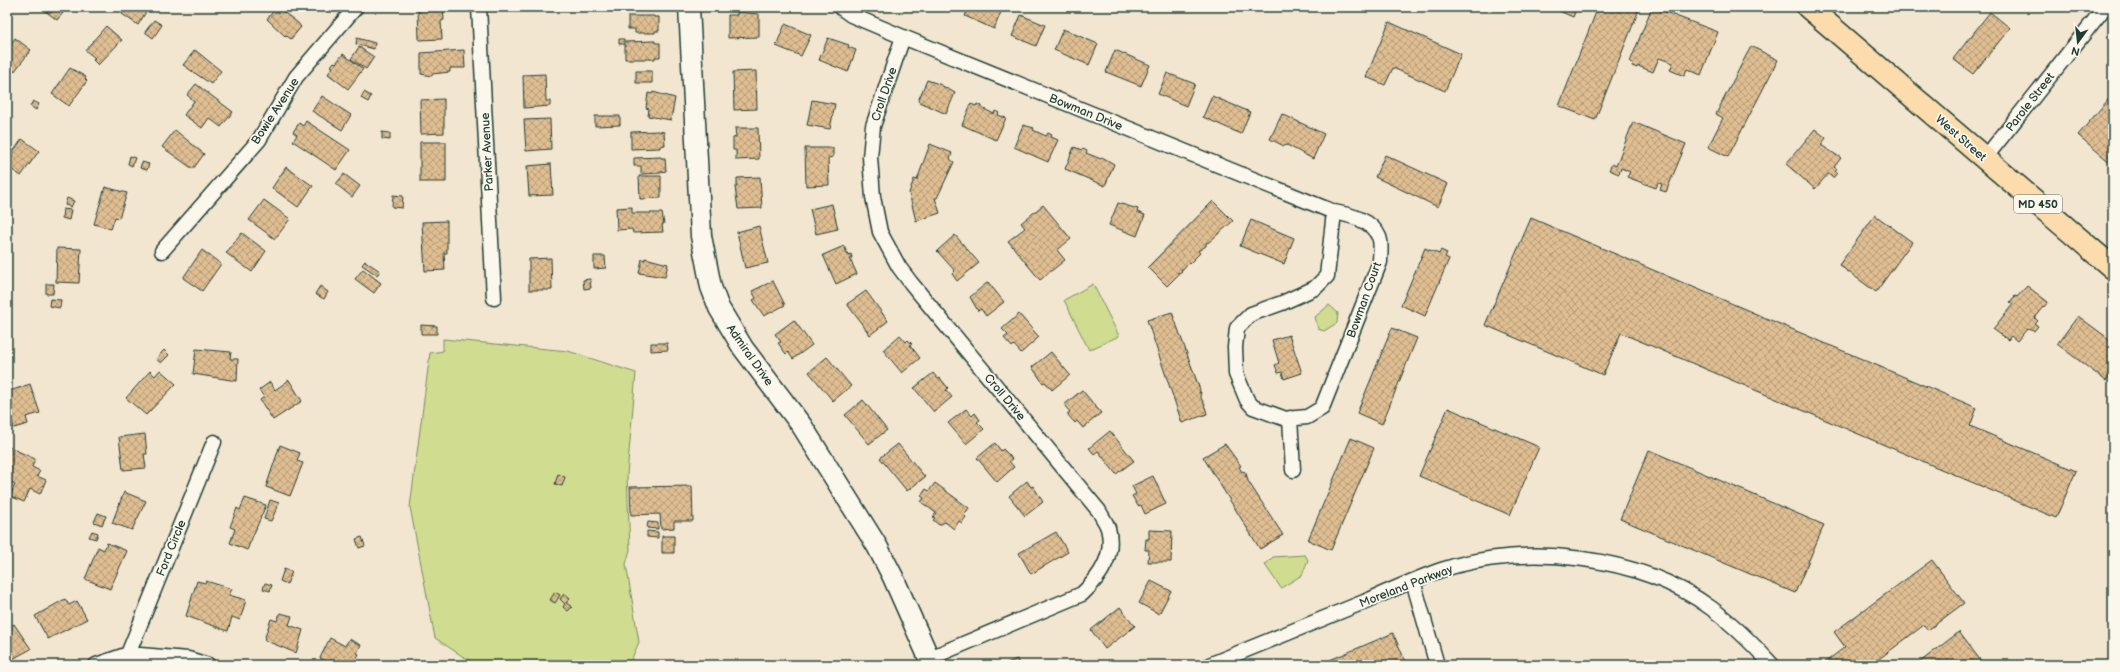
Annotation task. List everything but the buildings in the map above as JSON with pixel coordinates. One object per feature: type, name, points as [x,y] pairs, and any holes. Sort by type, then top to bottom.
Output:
[{"type":"main road","name":"West Street","points":[[1808,7],[2113,268]]},
{"type":"street","name":"Bowie Avenue","points":[[162,251],[259,140],[296,77],[356,7]]},
{"type":"street","name":"Parker Avenue","points":[[479,7],[494,298]]},
{"type":"street","name":"Admiral Drive","points":[[689,7],[701,236],[711,287],[719,308],[743,348],[802,426],[876,546],[893,577],[931,661]]},
{"type":"street","name":"Bowman Drive","points":[[840,7],[851,15],[903,38],[1334,212]]},
{"type":"street","name":"Parole Street","points":[[1985,158],[2104,7]]},
{"type":"street","name":"Croll Drive","points":[[903,38],[873,126],[870,157],[873,197],[880,232],[899,267],[911,283],[1099,511],[1108,528],[1110,546],[1107,563],[1097,580],[1082,594],[931,661]]},
{"type":"street","name":"Bowman Court","points":[[1334,212],[1345,214],[1371,225],[1380,238],[1380,262],[1322,408],[1307,417],[1290,418],[1274,415],[1253,407],[1247,400],[1236,374],[1235,347],[1237,328],[1251,314],[1282,303],[1315,288],[1327,276],[1334,212]]},
{"type":"street","points":[[1290,418],[1293,470]]},
{"type":"street","name":"Ford Circle","points":[[128,654],[214,442]]},
{"type":"street","name":"Moreland Parkway","points":[[1209,665],[1442,570],[1486,560],[1528,556],[1572,557],[1629,569],[1675,587],[1710,607],[1739,630],[1772,665]]},
{"type":"street","points":[[1413,581],[1437,665]]},
{"type":"street","points":[[96,665],[128,654],[188,659],[208,665]]},
{"type":"green space","points":[[1093,284],[1119,336],[1089,350],[1064,300]]},
{"type":"green space","points":[[1329,305],[1338,313],[1337,323],[1324,331],[1318,329],[1315,317]]},
{"type":"green space","points":[[443,339],[568,351],[636,373],[627,475],[630,550],[626,564],[639,642],[629,665],[480,665],[462,656],[435,638],[410,507],[430,353],[443,351]]},
{"type":"green space","points":[[1305,555],[1308,560],[1302,575],[1281,588],[1265,565],[1273,557]]}]
